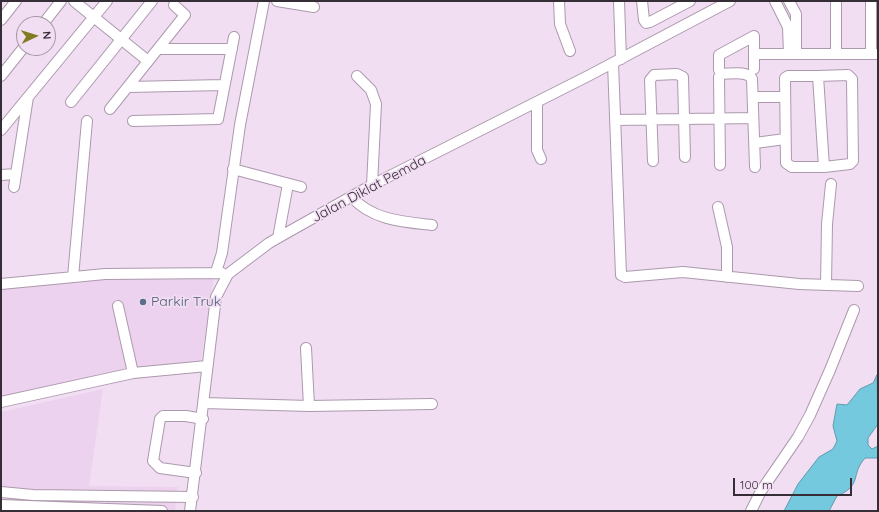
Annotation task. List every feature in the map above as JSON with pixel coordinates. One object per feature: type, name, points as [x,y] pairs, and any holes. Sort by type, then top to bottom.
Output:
[{"type":"street","points":[[1,20],[16,1]]},
{"type":"street","points":[[49,16],[61,1]]},
{"type":"street","points":[[74,1],[148,61]]},
{"type":"street","points":[[1,130],[107,1]]},
{"type":"street","points":[[71,102],[152,1]]},
{"type":"street","points":[[216,272],[222,253],[233,168],[264,1]]},
{"type":"street","points":[[277,1],[314,7]]},
{"type":"street","points":[[559,1],[560,24],[570,51]]},
{"type":"street","points":[[619,1],[617,120],[620,276],[625,277],[683,272],[726,277],[858,286]]},
{"type":"street","points":[[642,1],[644,20],[646,23],[679,4],[690,1]]},
{"type":"street","name":"Jalan Diklat Pemda","points":[[190,511],[196,473],[216,297],[228,274],[278,238],[352,197],[372,184],[537,102],[730,1]]},
{"type":"street","points":[[775,1],[788,27],[792,54]]},
{"type":"street","points":[[789,1],[796,14],[792,54]]},
{"type":"street","points":[[836,1],[836,54]]},
{"type":"street","points":[[754,54],[875,54],[871,1]]},
{"type":"street","points":[[110,109],[185,15],[174,5]]},
{"type":"street","points":[[719,70],[719,55],[754,36],[754,69]]},
{"type":"street","points":[[133,121],[218,119],[234,37]]},
{"type":"street","points":[[158,49],[232,49]]},
{"type":"street","points":[[1,76],[17,56]]},
{"type":"street","points":[[653,161],[651,77],[654,75],[677,74],[683,77],[685,157]]},
{"type":"street","points":[[720,165],[718,79],[720,75],[748,74],[752,79],[755,167]]},
{"type":"street","points":[[848,75],[852,79],[853,161],[850,164],[824,167],[788,165],[785,160],[784,97],[786,77],[818,76],[848,75]]},
{"type":"street","points":[[357,76],[371,90],[376,104],[372,184]]},
{"type":"street","points":[[818,76],[824,167]]},
{"type":"street","points":[[128,87],[224,85]]},
{"type":"street","points":[[14,187],[28,97]]},
{"type":"street","points":[[753,97],[784,97]]},
{"type":"street","points":[[537,102],[537,150],[542,159]]},
{"type":"street","points":[[617,120],[753,118]]},
{"type":"street","points":[[72,277],[87,121]]},
{"type":"street","points":[[755,143],[785,140]]},
{"type":"street","points":[[233,168],[301,187]]},
{"type":"street","points":[[1,175],[16,174]]},
{"type":"street","points":[[278,238],[288,184]]},
{"type":"street","points":[[826,285],[827,224],[831,184]]},
{"type":"street","points":[[352,197],[358,204],[384,217],[432,226]]},
{"type":"street","points":[[718,207],[727,247],[726,277]]},
{"type":"street","points":[[1,284],[105,274],[216,272],[228,274]]},
{"type":"street","points":[[118,306],[133,374]]},
{"type":"street","points":[[751,511],[761,491],[798,437],[810,415],[854,310]]},
{"type":"street","points":[[306,348],[309,406]]},
{"type":"street","points":[[1,402],[133,374],[207,366]]},
{"type":"street","points":[[204,403],[309,406],[432,404]]},
{"type":"street","points":[[196,473],[160,468],[154,461],[160,419],[163,416],[186,416],[202,419]]},
{"type":"street","points":[[1,492],[33,495],[193,497]]},
{"type":"street","points":[[1,504],[162,511]]},
{"type":"shaded area","points":[[214,277],[200,366],[1,407],[1,286],[105,279]]},
{"type":"shaded area","points":[[103,389],[89,486],[178,487],[175,511],[1,511],[1,412]]},
{"type":"water","points":[[877,375],[878,424],[868,438],[868,445],[872,449],[878,446],[878,458],[865,458],[858,470],[853,484],[845,492],[837,496],[829,511],[784,511],[798,484],[819,457],[833,449],[837,441],[833,426],[837,404],[847,405],[860,389],[873,383]]},
{"type":"place","name":"Parkir Truk","points":[[143,302]]}]
